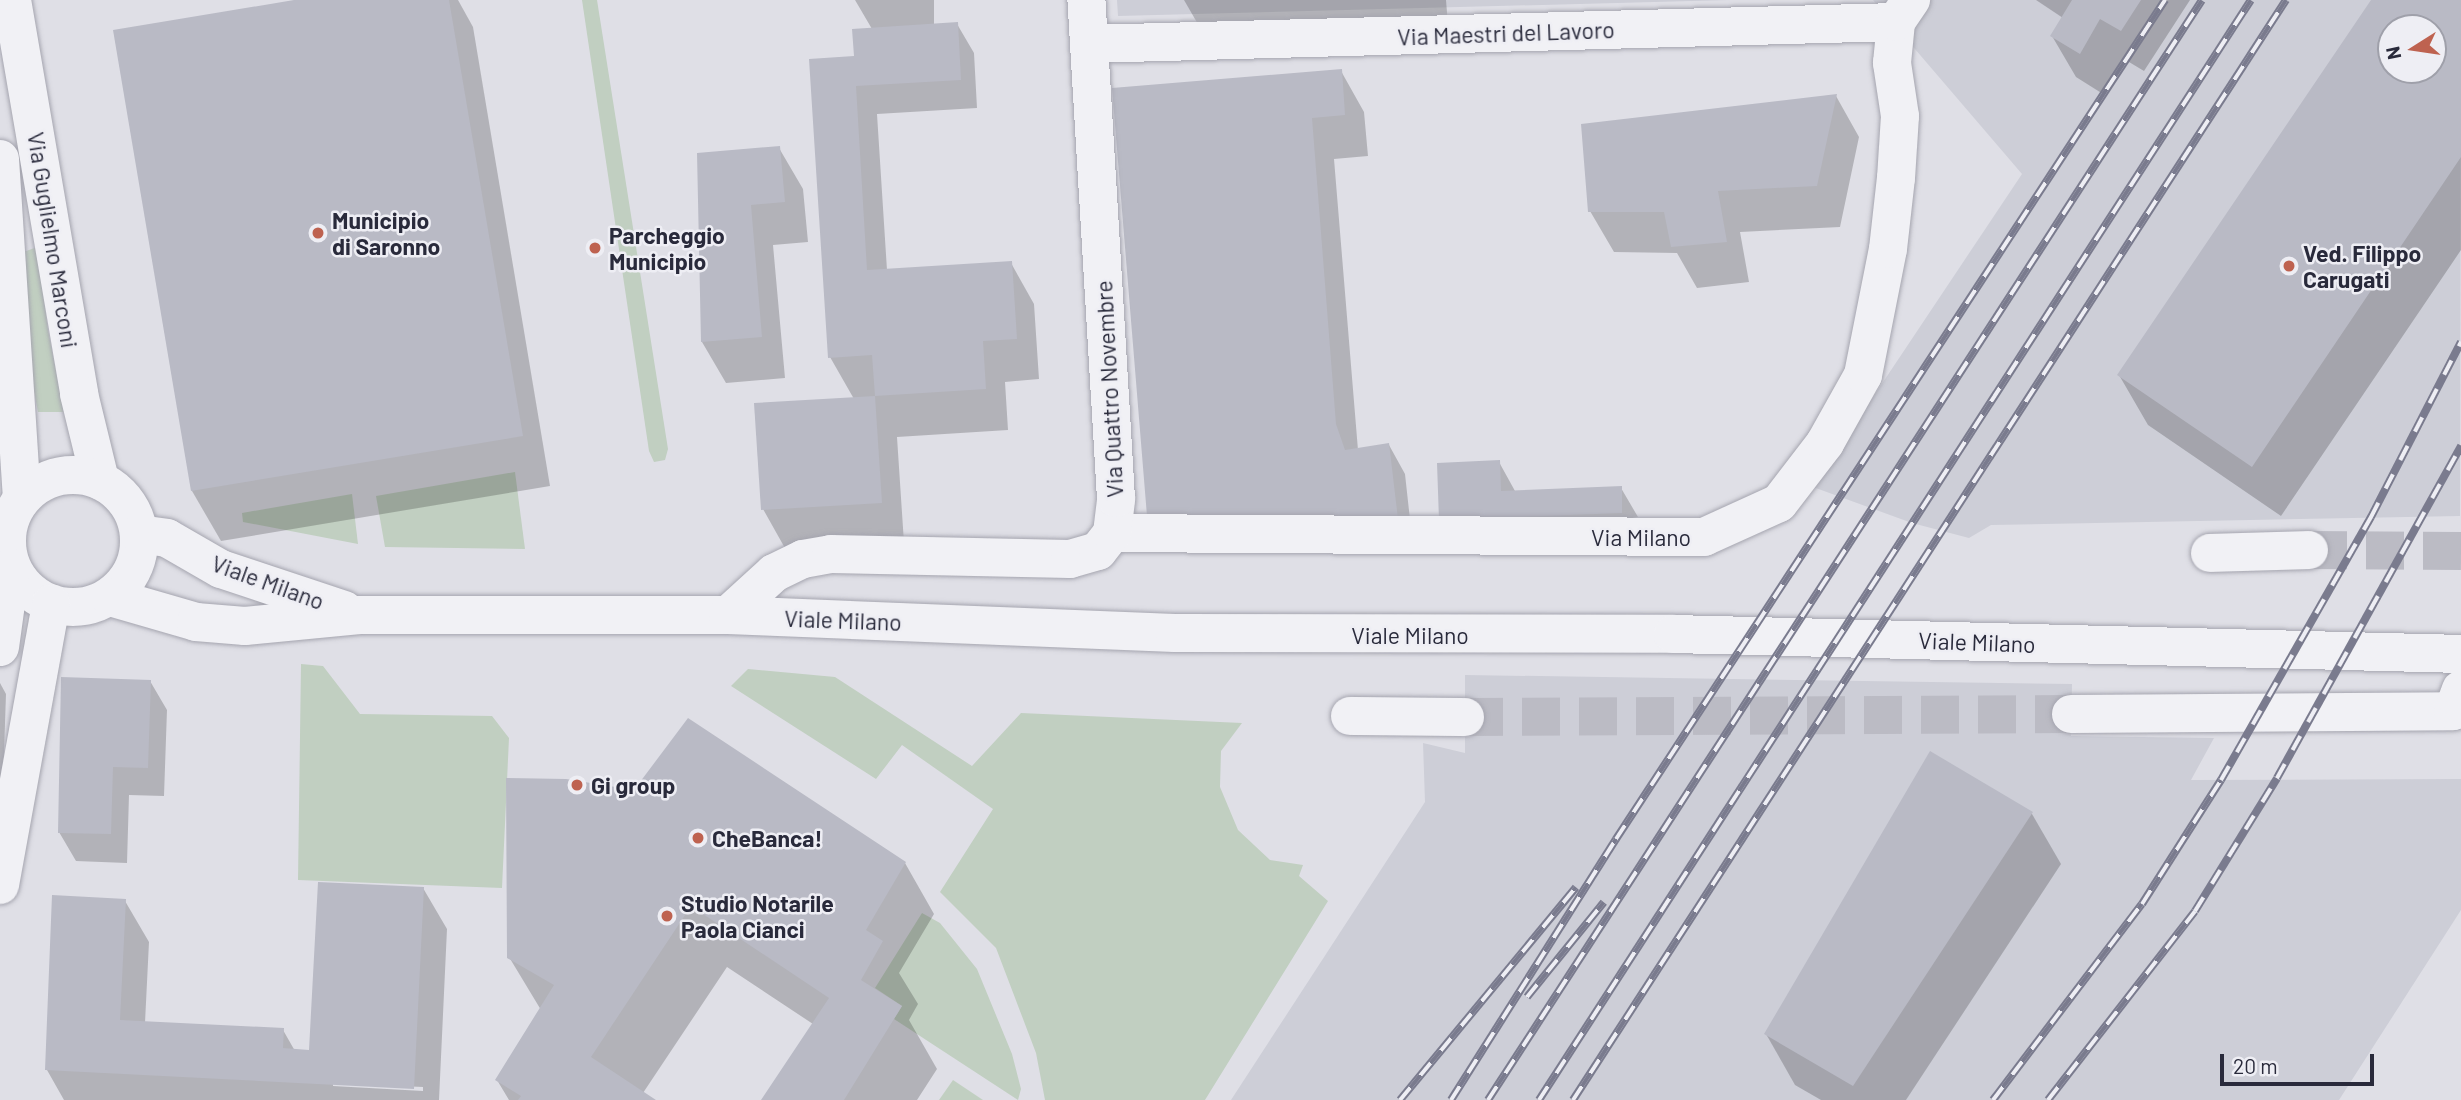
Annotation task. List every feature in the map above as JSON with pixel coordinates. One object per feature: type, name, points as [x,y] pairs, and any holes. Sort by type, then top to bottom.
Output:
[{"type":"street","name":"Via Guglielmo Marconi","points":[[12,0],[77,383],[100,480]]},
{"type":"street","name":"Via Quattro Novembre","points":[[1086,0],[1116,498],[1111,533]]},
{"type":"street","name":"Via Maestri del Lavoro","points":[[1089,44],[1904,11]]},
{"type":"street","name":"Via Milano","points":[[1111,533],[1704,537],[1779,503],[1825,443],[1863,375],[1888,248],[1896,178],[1900,116],[1892,63],[1904,11]]},
{"type":"street","name":"Via Guglielmo Marconi","points":[[0,162],[22,497]]},
{"type":"street","points":[[0,647],[11,568],[6,539],[11,517],[22,497],[42,482],[66,474],[100,480],[131,510],[139,534],[137,559],[127,580],[110,597],[83,607],[51,604],[20,583],[11,568]]},
{"type":"street","points":[[728,615],[774,573],[803,559],[831,554],[1070,559],[1098,551],[1111,533]]},
{"type":"street","name":"Viale Milano","points":[[139,534],[167,538],[221,569],[359,615]]},
{"type":"street","points":[[2210,553],[2309,550]]},
{"type":"street","name":"Viale Milano","points":[[110,597],[197,622],[245,626],[359,615],[728,615],[1175,633],[1673,634],[2461,654]]},
{"type":"street","points":[[0,886],[51,604]]},
{"type":"street","points":[[2071,714],[2453,711],[2461,689]]},
{"type":"street","points":[[1350,716],[1465,717]]},
{"type":"shaded area","points":[[1117,0],[1730,0],[1118,16]]},
{"type":"shaded area","points":[[1873,0],[2461,0],[2460,516],[1991,525],[1969,538],[1912,523],[1813,487],[2022,174]]},
{"type":"shaded area","points":[[1465,675],[2072,684],[2071,736],[2214,738],[2191,780],[2461,779],[2461,910],[2339,1100],[1231,1100],[1425,802],[1423,743],[1465,753]]},
{"type":"green space","points":[[582,0],[597,0],[668,449],[665,460],[654,462],[649,451]]},
{"type":"green space","points":[[37,247],[48,330],[64,412],[38,412],[25,346],[21,253]]},
{"type":"green space","points":[[515,472],[525,549],[385,547],[376,496]]},
{"type":"green space","points":[[352,494],[358,544],[243,522],[242,513]]},
{"type":"green space","points":[[301,664],[323,666],[360,714],[492,716],[509,738],[502,888],[298,880]]},
{"type":"green space","points":[[748,669],[835,677],[972,766],[1021,713],[1242,723],[1221,751],[1220,787],[1238,830],[1270,860],[1303,865],[1299,876],[1328,901],[1205,1100],[1045,1100],[1036,1053],[996,948],[940,892],[993,809],[902,745],[876,779],[731,686]]},
{"type":"green space","points":[[922,913],[940,923],[977,969],[1012,1054],[1021,1089],[1018,1100],[894,1019],[902,1006],[875,988]]},
{"type":"green space","points":[[953,1080],[983,1100],[939,1100]]},
{"type":"building","name":"Municipio di Saronno","points":[[294,0],[449,0],[523,436],[191,491],[113,30]]},
{"type":"building","points":[[2072,0],[2141,0],[2121,31],[2100,19],[2080,54],[2050,36]]},
{"type":"building","name":"Ved. Filippo Carugati","points":[[2371,0],[2461,0],[2461,157],[2252,467],[2117,375]]},
{"type":"building","points":[[958,22],[961,80],[856,86],[867,270],[1012,261],[1017,339],[983,341],[986,389],[875,396],[872,355],[828,358],[809,59],[854,56],[852,29]]},
{"type":"building","points":[[1342,69],[1345,115],[1312,118],[1336,424],[1345,450],[1389,443],[1398,519],[1147,516],[1112,88]]},
{"type":"building","points":[[1837,94],[1817,186],[1718,191],[1727,242],[1671,247],[1664,212],[1588,212],[1581,124]]},
{"type":"building","points":[[780,146],[785,202],[751,205],[762,337],[701,342],[697,153]]},
{"type":"building","points":[[875,396],[882,503],[761,510],[754,403]]},
{"type":"building","points":[[1500,460],[1501,491],[1622,486],[1622,513],[1439,520],[1437,463]]},
{"type":"building","points":[[61,677],[151,680],[148,768],[113,767],[111,834],[58,833]]},
{"type":"building","points":[[688,718],[906,862],[866,930],[883,941],[861,980],[902,1006],[844,1100],[761,1100],[829,998],[691,906],[591,1057],[656,1100],[518,1100],[521,1096],[495,1080],[554,985],[507,958],[506,778],[566,779],[634,790]]},
{"type":"building","points":[[1930,751],[2033,812],[1853,1086],[1764,1034]]},
{"type":"building","points":[[318,882],[424,887],[414,1089],[45,1070],[52,895],[126,899],[120,1020],[284,1028],[283,1048],[309,1050]]},
{"type":"tunnel","points":[[2309,550],[2461,551]]},
{"type":"tunnel","points":[[1465,717],[2071,714]]},
{"type":"railway","points":[[1451,1100],[1616,839],[2165,0]]},
{"type":"railway","points":[[1488,1100],[2202,0]]},
{"type":"railway","points":[[1539,1100],[2251,0]]},
{"type":"railway","points":[[1573,1100],[2286,0]]},
{"type":"railway","points":[[1993,1100],[2142,904],[2221,780],[2371,517],[2461,342]]},
{"type":"railway","points":[[2048,1100],[2195,911],[2277,778],[2461,446]]},
{"type":"railway","points":[[1400,1100],[1576,887]]},
{"type":"railway","points":[[1527,997],[1604,902]]},
{"type":"place","name":"Municipio di Saronno","points":[[318,233]]},
{"type":"place","name":"Parcheggio Municipio","points":[[595,248]]},
{"type":"place","name":"Ved. Filippo Carugati","points":[[2289,266]]},
{"type":"place","name":"Gi group","points":[[577,785]]},
{"type":"place","name":"CheBanca!","points":[[698,838]]},
{"type":"place","name":"Studio Notarile Paola Cianci","points":[[667,916]]}]
